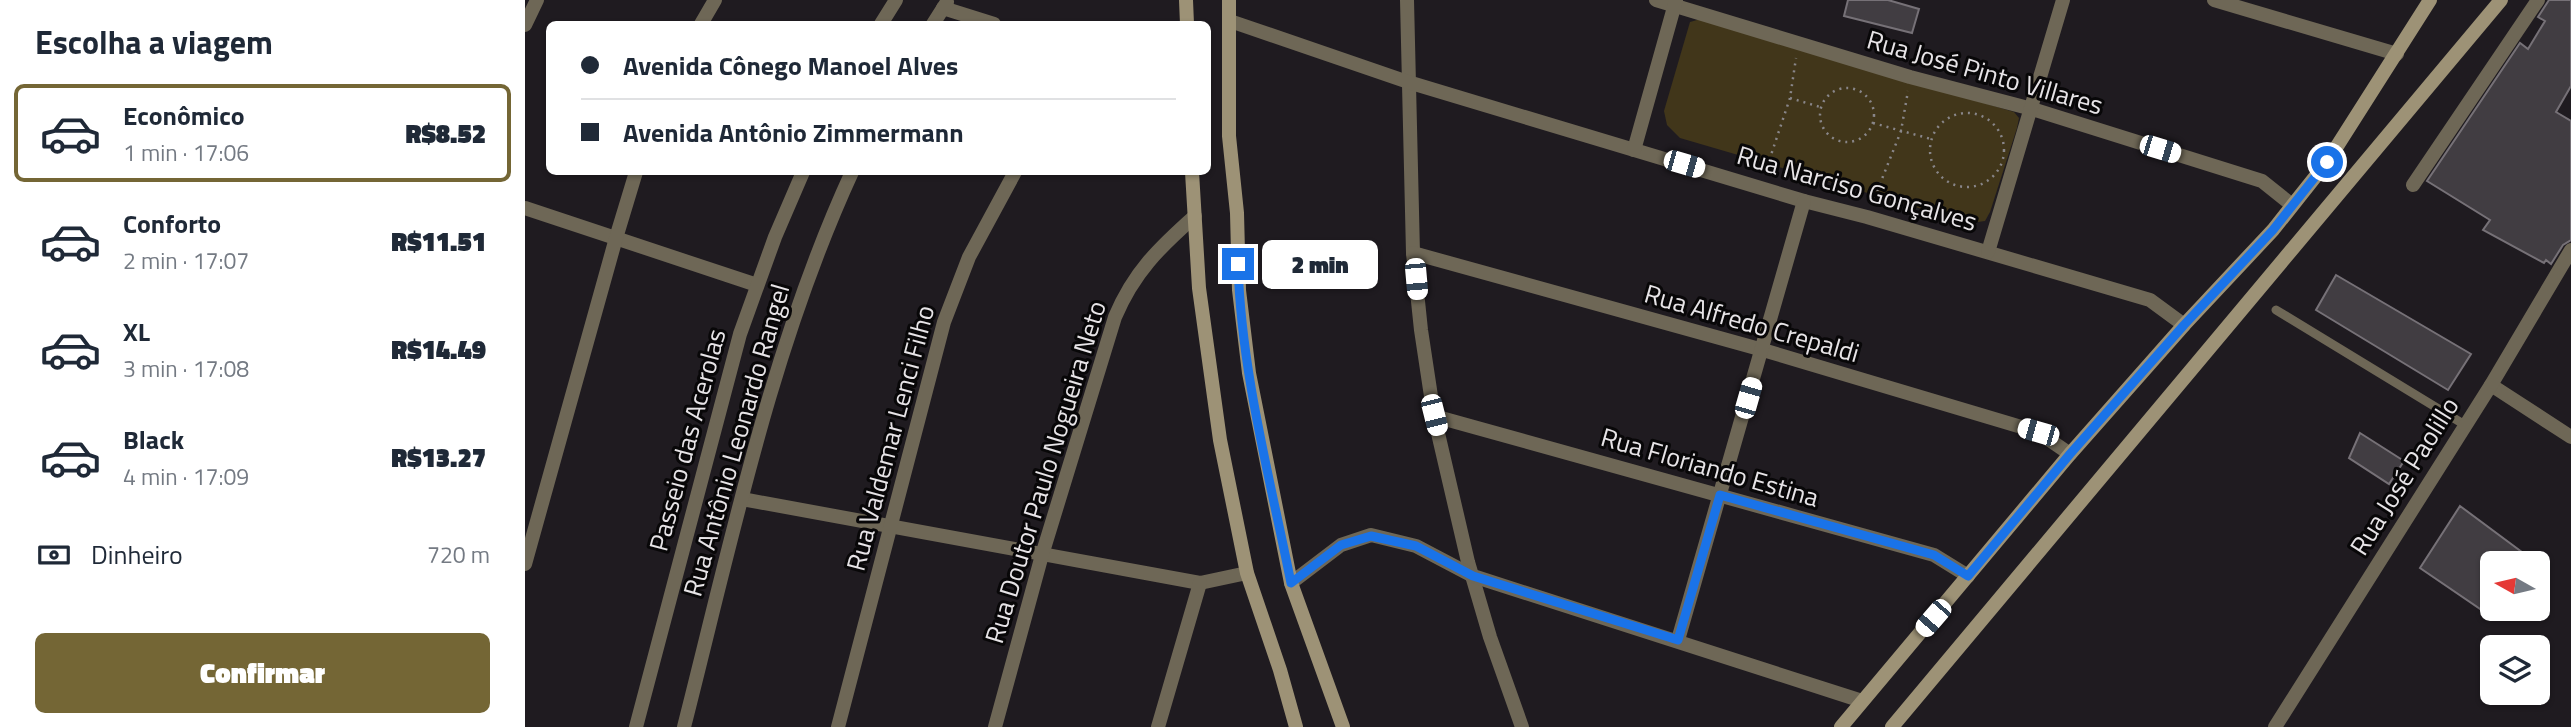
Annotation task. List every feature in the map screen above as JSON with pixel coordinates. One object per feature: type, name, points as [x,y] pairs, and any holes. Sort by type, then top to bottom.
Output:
[{"type":"street","points":[[525,25],[537,0]]},
{"type":"street","points":[[703,21],[715,0]]},
{"type":"street","points":[[883,21],[896,0]]},
{"type":"street","points":[[1186,0],[1187,21]]},
{"type":"street","points":[[1229,0],[1229,136],[1237,213],[1239,289],[1249,373],[1291,583],[1343,727]]},
{"type":"street","points":[[1407,0],[1413,253],[1434,415],[1468,562],[1490,637],[1522,727]]},
{"type":"street","name":"Rua José Pinto Villares","points":[[1656,0],[1675,3],[1910,77],[2032,109],[2262,181],[2292,205]]},
{"type":"street","points":[[1988,252],[2063,0]]},
{"type":"street","points":[[2214,0],[2397,54]]},
{"type":"street","points":[[1841,727],[2070,454],[2184,325],[2273,230],[2327,162],[2430,0]]},
{"type":"street","points":[[1892,727],[2501,0]]},
{"type":"street","points":[[2413,185],[2538,0]]},
{"type":"street","points":[[1634,150],[1675,3]]},
{"type":"street","points":[[935,21],[946,4],[987,21]]},
{"type":"street","name":"Rua Narciso Gonçalves","points":[[1230,20],[1408,82],[1804,201],[2150,300],[2184,325]]},
{"type":"street","points":[[525,564],[615,238],[635,175]]},
{"type":"street","name":"Passeio das Acerolas","points":[[636,727],[726,383],[757,285],[802,175]]},
{"type":"street","name":"Rua Antônio Leonardo Rangel","points":[[684,727],[769,395],[816,254],[851,175]]},
{"type":"street","name":"Rua Valdemar Lenci Filho","points":[[838,727],[944,322],[974,247],[1013,175]]},
{"type":"street","points":[[1192,175],[1199,288],[1220,440],[1247,573],[1296,727]]},
{"type":"street","points":[[1678,640],[1804,201]]},
{"type":"street","points":[[525,208],[757,285]]},
{"type":"street","name":"Rua Doutor Paulo Nogueira Neto","points":[[995,727],[1042,555],[1122,299],[1156,250],[1195,216]]},
{"type":"street","name":"Rua José Paolillo","points":[[2275,727],[2491,385],[2571,250]]},
{"type":"street","name":"Rua Alfredo Crepaldi","points":[[1413,253],[1763,350],[2038,432],[2070,454]]},
{"type":"street","points":[[2491,385],[2571,437]]},
{"type":"street","name":"Rua Floriando Estina","points":[[1434,415],[1934,555],[1968,576]]},
{"type":"street","points":[[742,499],[1200,583],[1247,573]]},
{"type":"street","points":[[1291,583],[1341,545],[1371,536],[1416,546],[1473,576],[1861,701]]},
{"type":"street","points":[[1158,727],[1200,583]]},
{"type":"lane","points":[[2276,310],[2465,425]]},
{"type":"path","points":[[1761,186],[1790,97],[1799,44]]},
{"type":"path","points":[[1867,217],[1901,131],[1910,77]]},
{"type":"path","points":[[1855,88],[1864,93],[1871,102],[1873,123],[1860,139],[1839,142],[1823,128],[1819,118],[1820,107],[1825,97],[1833,90],[1855,88]]},
{"type":"path","points":[[1790,97],[1820,107]]},
{"type":"path","points":[[1963,112],[1978,113],[1990,120],[2000,131],[2004,145],[2003,160],[1997,173],[1985,183],[1972,187],[1957,186],[1944,179],[1934,168],[1930,154],[1931,139],[1938,126],[1949,117],[1963,112]]},
{"type":"path","points":[[1873,123],[1931,139]]},
{"type":"shaded area","points":[[1707,20],[2014,112],[2019,118],[2017,128],[1985,221],[1970,223],[1680,138],[1667,125],[1664,111],[1690,22]]},
{"type":"building","points":[[1848,0],[1888,0],[1919,9],[1912,33],[1844,16]]},
{"type":"building","points":[[2549,0],[2571,0],[2571,86],[2556,112],[2571,121],[2571,240],[2563,245],[2551,264],[2546,260],[2544,263],[2483,230],[2490,220],[2427,181],[2520,43],[2528,49],[2545,21],[2538,17]]},
{"type":"building","points":[[2336,275],[2471,354],[2448,390],[2316,310]]},
{"type":"building","points":[[2360,433],[2404,461],[2389,484],[2349,458]]},
{"type":"building","points":[[2460,506],[2521,551],[2480,551],[2480,609],[2420,568]]},
{"type":"route","points":[[1238,264],[1249,373],[1291,583],[1341,545],[1371,536],[1416,546],[1473,576],[1678,640],[1720,495],[1934,555],[1968,576],[2070,454],[2184,325],[2273,230],[2327,162]]}]
